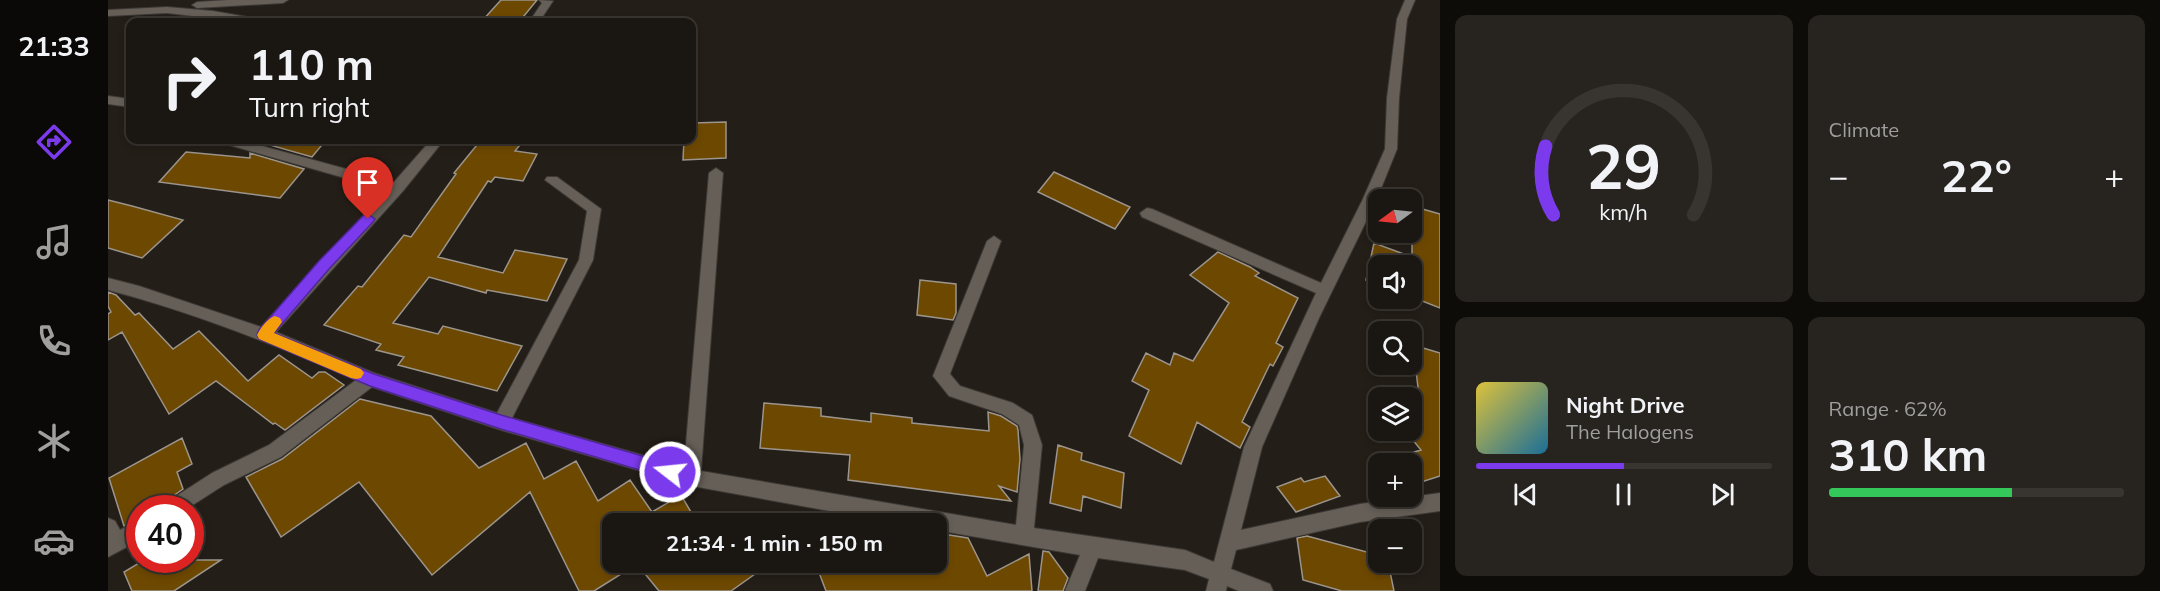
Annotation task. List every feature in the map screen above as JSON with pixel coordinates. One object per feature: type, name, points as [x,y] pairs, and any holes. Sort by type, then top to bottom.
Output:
[{"type":"street","points":[[108,13],[283,0]]},
{"type":"street","points":[[537,18],[548,1],[544,0]]},
{"type":"street","points":[[1219,583],[1252,447],[1369,201],[1391,149],[1393,98],[1402,19],[1410,0]]},
{"type":"street","points":[[167,10],[236,18]]},
{"type":"street","points":[[108,100],[126,102]]},
{"type":"street","points":[[240,144],[398,188]]},
{"type":"street","points":[[264,335],[324,265],[398,188],[435,144]]},
{"type":"street","points":[[692,478],[716,173]]},
{"type":"street","points":[[501,422],[586,260],[594,209],[552,180]]},
{"type":"street","points":[[1147,213],[1325,291]]},
{"type":"street","points":[[994,241],[941,376],[955,391],[1007,408],[1026,420],[1033,445],[1024,537]]},
{"type":"street","points":[[108,284],[139,292],[264,335],[370,379],[501,422],[692,478],[1024,537],[1185,560],[1219,583],[1263,591]]},
{"type":"street","points":[[193,495],[218,479],[275,451],[370,379]]},
{"type":"street","points":[[1228,542],[1369,512],[1440,502]]},
{"type":"street","points":[[111,539],[126,534]]},
{"type":"street","points":[[1075,591],[1093,548]]},
{"type":"building","points":[[501,0],[537,0],[522,18],[485,18]]},
{"type":"building","points":[[726,122],[726,158],[683,160],[684,144],[696,144],[696,123]]},
{"type":"building","points":[[266,144],[323,144],[312,157]]},
{"type":"building","points":[[478,144],[521,144],[515,151],[537,154],[523,181],[495,177],[491,182],[488,181],[438,257],[503,273],[515,250],[567,259],[547,301],[487,290],[486,293],[429,277],[393,323],[438,334],[443,326],[522,346],[497,391],[398,365],[404,357],[376,350],[381,344],[324,325],[358,286],[362,287],[404,235],[411,237],[456,174],[454,173]]},
{"type":"building","points":[[186,152],[250,158],[250,153],[304,169],[280,198],[159,182]]},
{"type":"building","points":[[1054,172],[1130,207],[1115,229],[1038,192]]},
{"type":"building","points":[[108,200],[183,220],[142,258],[108,248]]},
{"type":"building","points":[[1422,209],[1440,214],[1440,308],[1422,301],[1422,255],[1412,255],[1412,243],[1422,243]]},
{"type":"building","points":[[1374,243],[1407,255],[1371,255]]},
{"type":"building","points":[[1218,252],[1250,267],[1259,273],[1255,276],[1298,298],[1276,343],[1283,347],[1273,366],[1270,364],[1242,422],[1250,427],[1240,448],[1197,422],[1181,464],[1129,436],[1149,390],[1132,381],[1146,353],[1170,365],[1174,353],[1193,361],[1229,303],[1190,275]]},
{"type":"building","points":[[920,280],[956,284],[956,313],[953,320],[917,315]]},
{"type":"building","points":[[108,292],[116,295],[135,315],[139,313],[173,349],[199,331],[248,381],[279,355],[312,378],[319,372],[325,372],[344,385],[285,430],[273,424],[216,381],[169,414],[122,332],[108,340],[108,314],[111,312],[108,306]]},
{"type":"building","points":[[1422,348],[1440,353],[1440,476],[1422,482],[1422,453],[1411,453],[1421,450],[1414,441],[1422,441],[1422,387],[1418,387],[1417,375],[1422,375]]},
{"type":"building","points":[[360,399],[431,416],[479,468],[526,443],[544,479],[576,461],[598,501],[630,480],[652,512],[681,495],[692,513],[602,513],[602,573],[623,573],[594,591],[579,591],[530,492],[432,575],[359,482],[281,537],[246,477],[282,459]]},
{"type":"building","points":[[764,403],[821,408],[821,416],[871,422],[871,413],[912,418],[912,423],[989,431],[988,412],[1001,416],[1017,426],[1018,430],[1020,459],[1017,492],[999,486],[1011,501],[848,480],[850,455],[760,448]]},
{"type":"building","points":[[182,438],[192,464],[177,472],[183,489],[174,495],[126,495],[126,525],[124,526],[109,478]]},
{"type":"building","points":[[1058,445],[1082,453],[1081,460],[1124,473],[1121,508],[1083,496],[1081,511],[1050,503]]},
{"type":"building","points":[[1325,476],[1340,496],[1296,512],[1277,487],[1301,478],[1304,482]]},
{"type":"building","points":[[947,535],[968,538],[987,576],[1029,554],[1032,591],[826,591],[819,573],[947,573]]},
{"type":"building","points":[[1307,536],[1368,552],[1368,573],[1390,573],[1394,591],[1342,591],[1303,580],[1297,538]]},
{"type":"building","points":[[1043,551],[1049,552],[1068,578],[1063,591],[1038,591]]},
{"type":"building","points":[[204,560],[221,560],[204,571]]},
{"type":"building","points":[[124,572],[201,573],[174,591],[132,591]]},
{"type":"building","points":[[644,573],[756,573],[731,591],[659,591]]},
{"type":"slow traffic","points":[[275,322],[264,335],[356,373]]},
{"type":"route","points":[[368,219],[324,265],[264,335],[370,379],[501,422],[670,472]]}]
